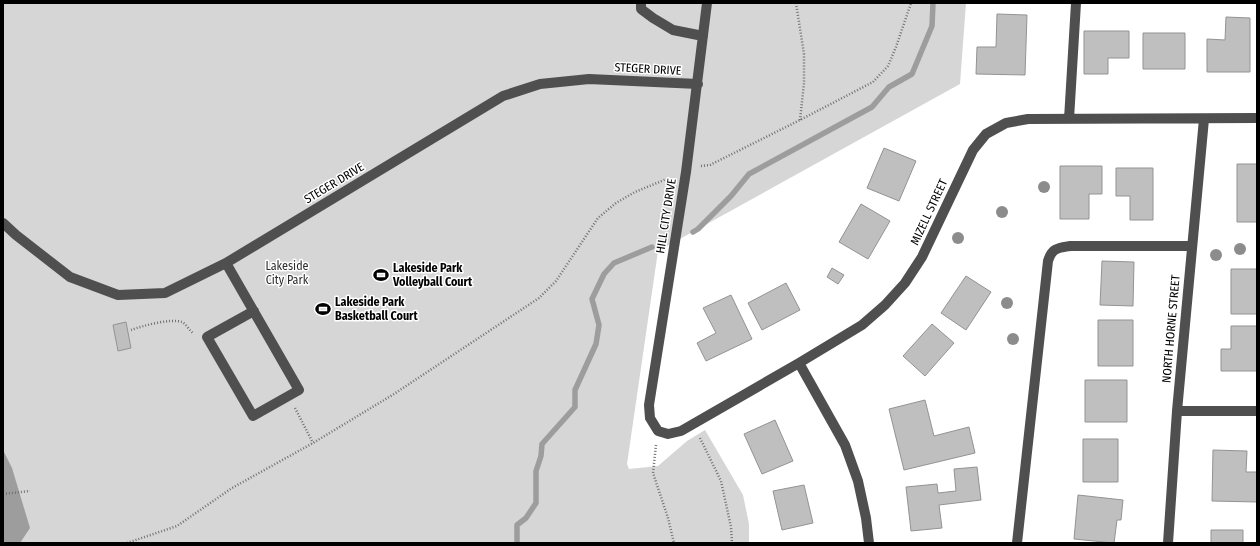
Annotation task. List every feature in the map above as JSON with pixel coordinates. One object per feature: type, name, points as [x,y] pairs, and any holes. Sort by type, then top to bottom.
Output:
[{"type":"street","points":[[641,3],[641,8],[653,18],[674,30],[704,36]]},
{"type":"street","name":"HILL CITY DRIVE","points":[[658,431],[650,418],[649,405],[686,172],[707,3]]},
{"type":"street","points":[[1069,119],[1076,3]]},
{"type":"street","name":"STEGER DRIVE","points":[[3,223],[70,277],[118,295],[165,293],[226,263],[503,96],[540,84],[589,79],[698,84]]},
{"type":"street","name":"NORTH HORNE STREET","points":[[1168,543],[1177,411],[1204,118]]},
{"type":"street","name":"MIZELL STREET","points":[[658,431],[668,434],[681,431],[862,325],[885,305],[905,283],[922,256],[973,150],[986,134],[1006,123],[1028,120],[1069,119],[1257,118]]},
{"type":"street","points":[[1017,543],[1047,269],[1052,251],[1070,246],[1191,246]]},
{"type":"street","points":[[226,263],[254,311],[299,390],[253,416],[207,337],[254,311]]},
{"type":"street","points":[[799,363],[845,445],[858,481],[866,518],[869,543]]},
{"type":"street","points":[[1177,411],[1257,411]]},
{"type":"path","points":[[796,3],[804,54],[804,83],[800,120]]},
{"type":"path","points":[[701,166],[710,166],[873,82],[888,66],[911,3]]},
{"type":"path","points":[[126,543],[177,526],[232,488],[312,443],[394,394],[539,298],[556,281],[598,218],[616,203],[635,192],[669,178]]},
{"type":"path","points":[[131,330],[147,325],[182,322],[192,332],[207,337]]},
{"type":"path","points":[[301,418],[312,443]]},
{"type":"path","points":[[658,431],[653,473],[668,518],[674,543]]},
{"type":"path","points":[[700,438],[721,481],[731,527],[732,543]]},
{"type":"path","points":[[3,494],[30,491]]},
{"type":"green space","name":"Lakeside City Park","points":[[3,3],[966,3],[960,84],[658,251],[627,464],[629,469],[658,466],[687,441],[705,430],[743,495],[749,524],[749,543],[3,543]]},
{"type":"shaded area","points":[[3,450],[12,468],[30,528],[20,543],[3,543]]},
{"type":"building","points":[[997,14],[1027,15],[1025,75],[976,74],[977,47],[996,47]]},
{"type":"building","points":[[1226,17],[1250,18],[1250,72],[1207,72],[1207,39],[1225,40]]},
{"type":"building","points":[[1084,31],[1129,31],[1129,58],[1108,58],[1108,74],[1084,74]]},
{"type":"building","points":[[1143,33],[1185,33],[1185,69],[1143,69]]},
{"type":"building","points":[[884,148],[916,161],[899,201],[867,188]]},
{"type":"building","points":[[1237,164],[1257,164],[1257,222],[1237,222]]},
{"type":"building","points":[[1060,166],[1102,166],[1102,194],[1089,194],[1089,219],[1060,219]]},
{"type":"building","points":[[1116,168],[1153,168],[1153,220],[1130,220],[1130,196],[1116,196]]},
{"type":"building","points":[[861,204],[890,221],[868,259],[839,242]]},
{"type":"building","points":[[1102,261],[1134,262],[1133,306],[1100,305]]},
{"type":"building","points":[[832,268],[844,275],[838,284],[827,277]]},
{"type":"building","points":[[1231,269],[1257,269],[1257,314],[1231,314]]},
{"type":"building","points":[[966,276],[991,292],[966,330],[941,313]]},
{"type":"building","points":[[786,283],[800,310],[762,330],[748,303]]},
{"type":"building","points":[[731,295],[752,339],[706,361],[697,343],[716,333],[703,308]]},
{"type":"building","points":[[1098,320],[1133,320],[1133,366],[1098,366]]},
{"type":"building","points":[[126,322],[131,348],[118,351],[113,325]]},
{"type":"building","points":[[932,324],[954,343],[925,376],[903,356]]},
{"type":"building","points":[[1231,326],[1257,326],[1257,371],[1221,371],[1221,349],[1231,349]]},
{"type":"building","points":[[1085,380],[1127,380],[1127,422],[1085,422]]},
{"type":"building","points":[[925,400],[934,436],[969,427],[975,453],[904,470],[889,409]]},
{"type":"building","points":[[775,420],[793,461],[762,474],[744,434]]},
{"type":"building","points":[[1083,439],[1118,439],[1118,482],[1083,482]]},
{"type":"building","points":[[1213,450],[1247,451],[1246,472],[1257,472],[1257,502],[1212,501]]},
{"type":"building","points":[[977,467],[981,500],[939,505],[942,528],[911,531],[906,487],[937,484],[938,493],[956,491],[954,469]]},
{"type":"building","points":[[804,485],[813,523],[782,530],[773,491]]},
{"type":"building","points":[[1078,495],[1123,500],[1121,520],[1117,520],[1114,543],[1074,539]]},
{"type":"building","points":[[1211,530],[1243,530],[1243,543],[1211,543]]},
{"type":"waterway","points":[[693,232],[698,229],[731,196],[749,174],[872,107],[889,87],[912,74],[932,26],[933,3]]},
{"type":"waterway","points":[[517,543],[517,525],[526,518],[536,503],[536,471],[541,456],[542,444],[575,407],[575,390],[596,344],[599,325],[592,299],[604,274],[614,263],[652,247]]},
{"type":"place","name":"Lakeside Park Volleyball Court","points":[[381,275]]},
{"type":"place","name":"Lakeside Park Basketball Court","points":[[323,309]]}]
